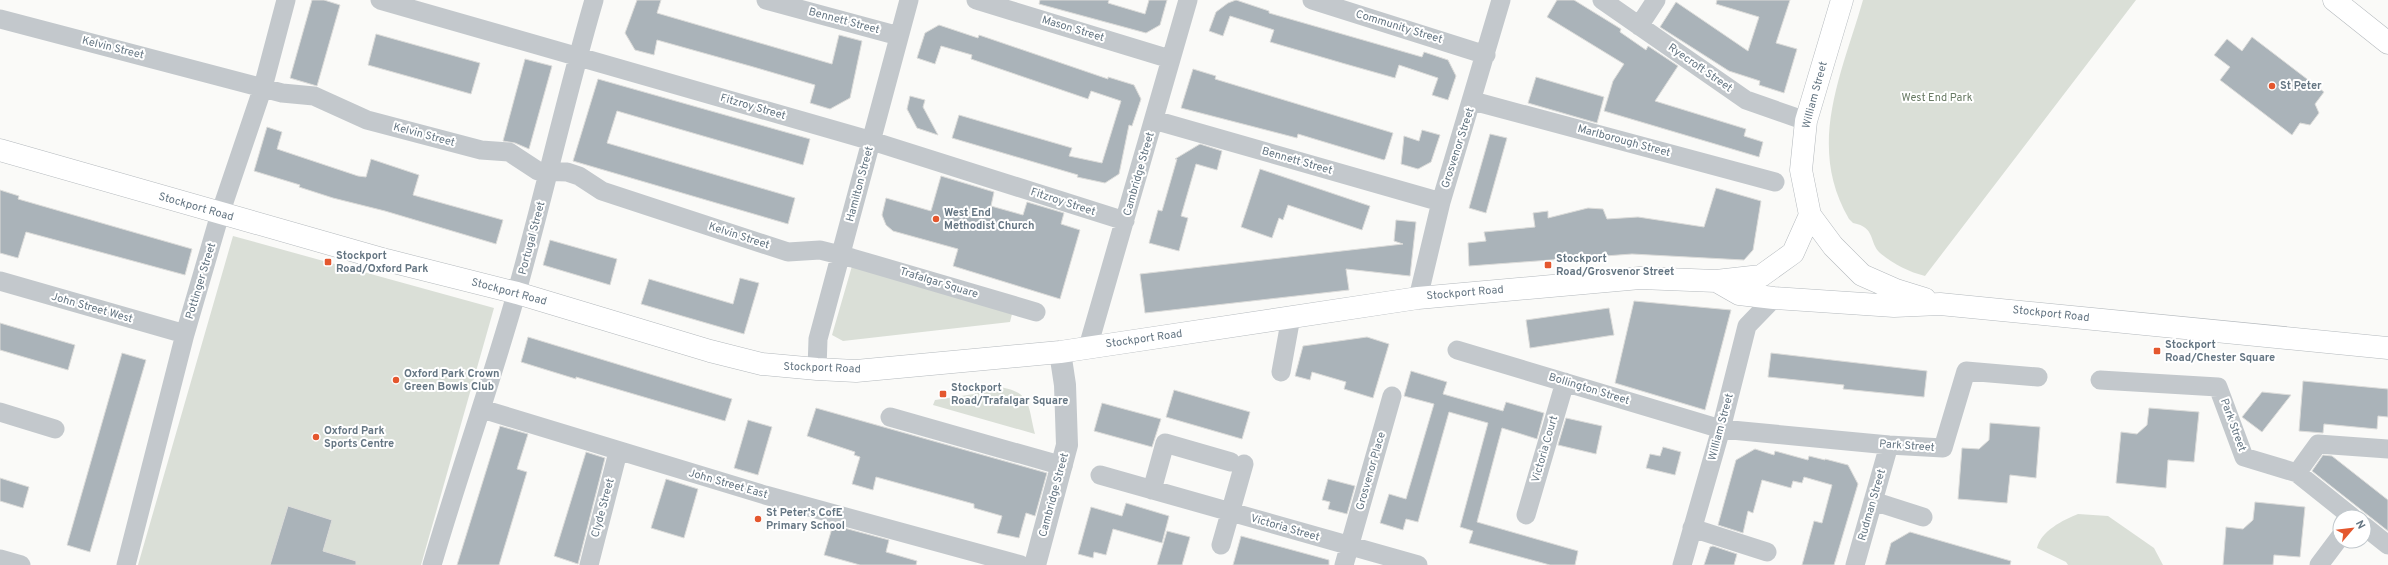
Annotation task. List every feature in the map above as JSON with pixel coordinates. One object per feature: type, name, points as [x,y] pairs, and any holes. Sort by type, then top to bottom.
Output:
[{"type":"highway","name":"William Street","points":[[1810,215],[1801,170],[1806,121],[1842,0]]},
{"type":"highway","points":[[2343,3],[2388,43]]},
{"type":"highway","name":"Stockport Road","points":[[0,150],[220,214],[386,260],[517,293],[754,363],[856,371],[1060,352],[1418,298],[1640,278],[1716,281],[1761,276],[1775,268],[1793,253],[1810,215]]},
{"type":"highway","points":[[1810,215],[1833,246],[1862,274],[1896,290],[1940,304]]},
{"type":"highway","name":"Stockport Road","points":[[1716,281],[1739,294],[1774,298],[1894,306],[1940,304],[2388,348]]},
{"type":"street","name":"Pottinger Street","points":[[126,565],[185,334],[220,214],[263,87],[286,0]]},
{"type":"street","name":"Fitzroy Street","points":[[380,0],[872,141],[1125,221]]},
{"type":"street","name":"Portugal Street","points":[[432,565],[517,293],[594,0]]},
{"type":"street","name":"Bennett Street","points":[[766,0],[899,36]]},
{"type":"street","name":"Hamilton Street","points":[[817,369],[818,339],[909,0]]},
{"type":"street","name":"Mason Street","points":[[976,0],[1170,59]]},
{"type":"street","name":"Cambridge Street","points":[[1088,347],[1188,0]]},
{"type":"street","name":"Community Street","points":[[1312,0],[1486,55]]},
{"type":"street","name":"Grosvenor Street","points":[[1418,298],[1441,202],[1473,101],[1502,0]]},
{"type":"street","name":"Ryecroft Street","points":[[1602,0],[1746,100],[1806,121]]},
{"type":"street","points":[[1639,26],[1656,0]]},
{"type":"street","name":"Kelvin Street","points":[[0,19],[282,93],[314,96],[367,120],[466,146],[489,152],[509,152],[538,171],[567,172],[579,176],[602,191],[788,252],[820,250],[841,255]]},
{"type":"street","name":"Marlborough Street","points":[[1473,101],[1775,182]]},
{"type":"street","name":"Bennett Street","points":[[1154,120],[1441,202]]},
{"type":"street","name":"Trafalgar Square","points":[[841,255],[1036,312]]},
{"type":"street","name":"John Street West","points":[[0,281],[185,334]]},
{"type":"street","name":"William Street","points":[[1682,565],[1721,429],[1747,326],[1774,298]]},
{"type":"street","points":[[1280,372],[1291,317]]},
{"type":"street","name":"Bollington Street","points":[[1457,350],[1721,429]]},
{"type":"street","name":"Cambridge Street","points":[[1035,565],[1063,466],[1067,445],[1065,389],[1060,352]]},
{"type":"street","name":"Park Street","points":[[1721,429],[1889,445],[1943,448],[1966,371],[2038,377]]},
{"type":"street","name":"Park Street","points":[[2100,380],[2218,387],[2244,457],[2298,473],[2342,509]]},
{"type":"street","name":"Victoria Court","points":[[1526,515],[1565,382]]},
{"type":"street","name":"Grosvenor Place","points":[[1344,565],[1392,396]]},
{"type":"street","name":"John Street East","points":[[482,409],[618,452],[765,495],[1021,565]]},
{"type":"street","points":[[0,412],[55,429]]},
{"type":"street","points":[[890,417],[1063,466]]},
{"type":"street","points":[[1152,490],[1165,443],[1238,463],[1230,512],[1221,545]]},
{"type":"street","points":[[2298,473],[2318,444],[2388,449]]},
{"type":"street","name":"Rudman Street","points":[[1855,565],[1889,445]]},
{"type":"street","name":"Clyde Street","points":[[589,565],[618,452]]},
{"type":"street","name":"Victoria Street","points":[[1100,475],[1349,547],[1418,565]]},
{"type":"street","points":[[1873,501],[1923,517]]},
{"type":"street","points":[[1692,528],[1767,552]]},
{"type":"street","points":[[2372,532],[2388,544]]},
{"type":"street","points":[[2319,565],[2332,548]]},
{"type":"street","points":[[0,559],[21,565]]},
{"type":"green space","name":"West End Park","points":[[1863,0],[2136,0],[1925,276],[1901,267],[1880,253],[1874,245],[1869,232],[1849,219],[1836,191],[1830,164],[1829,137],[1832,110],[1838,82]]},
{"type":"green space","name":"Oxford Park Sports Centre","points":[[233,236],[494,308],[421,565],[138,565]]},
{"type":"green space","points":[[852,266],[1012,314],[1010,322],[843,341],[832,335]]},
{"type":"green space","points":[[995,386],[1007,388],[1022,395],[1029,406],[1035,434],[933,405],[935,400],[974,394],[983,388]]},
{"type":"green space","points":[[2078,514],[2108,516],[2154,548],[2163,565],[2068,565],[2066,562],[2037,548],[2039,542],[2048,531],[2066,519]]},
{"type":"building","points":[[312,0],[324,0],[340,5],[317,86],[290,78]]},
{"type":"building","points":[[637,0],[661,0],[657,13],[832,64],[839,35],[862,41],[850,98],[830,109],[810,103],[815,85],[657,40],[654,55],[635,50],[625,33]]},
{"type":"building","points":[[1040,0],[1109,0],[1108,3],[1145,14],[1149,0],[1167,0],[1160,25],[1146,33],[1039,4]]},
{"type":"building","points":[[1236,0],[1269,11],[1269,13],[1422,57],[1424,52],[1448,60],[1456,76],[1448,100],[1432,95],[1438,78],[1399,65],[1395,78],[1270,42],[1274,30],[1230,16],[1223,36],[1209,31],[1216,12],[1228,3]]},
{"type":"building","points":[[1557,0],[1574,0],[1621,29],[1620,32],[1646,50],[1648,46],[1678,66],[1655,101],[1746,129],[1744,136],[1763,142],[1759,157],[1604,111],[1613,81],[1624,64],[1547,17]]},
{"type":"building","points":[[1717,0],[1790,0],[1776,43],[1797,49],[1784,93],[1759,85],[1760,81],[1729,71],[1660,27],[1676,2],[1748,51],[1759,17],[1716,4]]},
{"type":"building","points":[[939,25],[978,38],[979,35],[1108,79],[1108,77],[1134,85],[1141,99],[1132,126],[1129,125],[1119,174],[1105,183],[1077,177],[1078,175],[952,138],[959,115],[1072,148],[1069,156],[1102,163],[1121,101],[1091,91],[1088,99],[971,59],[972,55],[941,46],[935,64],[917,58],[925,33]]},
{"type":"building","points":[[376,34],[480,63],[471,94],[368,65]]},
{"type":"building","name":"St Peter","points":[[2252,37],[2324,92],[2315,104],[2319,113],[2310,125],[2300,123],[2292,135],[2220,80],[2230,67],[2214,55],[2227,39],[2242,51]]},
{"type":"building","points":[[525,59],[552,66],[529,149],[515,143],[503,141]]},
{"type":"building","points":[[1193,69],[1216,76],[1215,79],[1393,133],[1385,159],[1384,160],[1298,134],[1297,138],[1181,108]]},
{"type":"building","points":[[1536,77],[1604,97],[1597,123],[1528,103]]},
{"type":"building","points":[[598,79],[810,139],[803,165],[617,111],[607,143],[795,198],[788,224],[573,161]]},
{"type":"building","points":[[910,96],[925,100],[923,107],[938,135],[917,128],[907,109]]},
{"type":"building","points":[[267,127],[282,132],[277,149],[358,176],[366,177],[371,159],[419,175],[413,195],[503,220],[496,244],[385,211],[333,198],[299,187],[300,185],[254,171]]},
{"type":"building","points":[[1422,130],[1440,135],[1431,162],[1418,169],[1401,164],[1404,136],[1419,141]]},
{"type":"building","points":[[1490,134],[1507,138],[1486,213],[1469,208]]},
{"type":"building","points":[[1200,144],[1222,151],[1217,170],[1196,164],[1181,216],[1188,218],[1179,251],[1149,243],[1158,210],[1162,211],[1177,159],[1175,159]]},
{"type":"building","points":[[1260,169],[1370,206],[1362,230],[1288,205],[1283,220],[1279,218],[1272,238],[1241,227]]},
{"type":"building","points":[[941,176],[994,192],[991,206],[1023,215],[1027,202],[1064,213],[1061,224],[1080,230],[1060,299],[953,266],[958,249],[893,231],[886,225],[882,215],[886,198],[931,211]]},
{"type":"building","points":[[1716,188],[1761,201],[1753,250],[1744,260],[1632,254],[1469,266],[1468,243],[1486,241],[1484,232],[1535,227],[1533,213],[1548,211],[1548,218],[1588,208],[1603,209],[1607,219],[1638,217],[1704,227]]},
{"type":"building","points":[[0,190],[19,196],[18,199],[192,249],[185,275],[26,232],[18,258],[0,253]]},
{"type":"building","points":[[1396,220],[1416,222],[1410,276],[1346,269],[1349,290],[1145,313],[1140,274],[1403,244],[1394,241]]},
{"type":"building","points":[[550,240],[617,259],[610,285],[543,265]]},
{"type":"building","points":[[740,278],[759,283],[744,334],[641,304],[649,279],[733,304]]},
{"type":"building","points":[[1634,301],[1731,310],[1705,410],[1615,383]]},
{"type":"building","points":[[1609,308],[1614,335],[1530,348],[1526,320]]},
{"type":"building","points":[[0,323],[75,345],[68,370],[0,350]]},
{"type":"building","points":[[528,337],[732,399],[725,421],[521,362]]},
{"type":"building","points":[[1367,337],[1389,344],[1373,398],[1344,389],[1346,382],[1312,372],[1310,380],[1295,376],[1303,346]]},
{"type":"building","points":[[122,353],[146,360],[90,552],[67,545]]},
{"type":"building","points":[[1771,353],[1927,371],[1924,397],[1843,389],[1844,385],[1768,377]]},
{"type":"building","points":[[1411,371],[1447,382],[1443,394],[1503,411],[1506,402],[1544,413],[1537,439],[1502,428],[1477,522],[1578,551],[1575,565],[1550,565],[1469,543],[1473,531],[1460,527],[1488,423],[1449,412],[1418,522],[1406,519],[1403,530],[1380,523],[1389,494],[1406,499],[1434,404],[1404,396]]},
{"type":"building","points":[[2303,381],[2388,389],[2388,417],[2378,416],[2377,429],[2324,424],[2323,433],[2299,431]]},
{"type":"building","points":[[1174,390],[1250,412],[1242,439],[1166,417]]},
{"type":"building","points":[[2262,392],[2291,395],[2262,432],[2242,417]]},
{"type":"building","points":[[1102,403],[1161,419],[1152,447],[1094,431]]},
{"type":"building","points":[[816,408],[1047,473],[1035,516],[1026,513],[1019,538],[997,533],[1002,516],[974,508],[974,504],[876,477],[873,490],[852,484],[860,457],[854,455],[855,452],[807,436]]},
{"type":"building","points":[[2149,408],[2199,412],[2194,462],[2168,460],[2166,488],[2116,483],[2121,432],[2137,434],[2147,425]]},
{"type":"building","points":[[1566,418],[1602,426],[1596,454],[1558,445]]},
{"type":"building","points":[[748,420],[772,427],[758,475],[734,468]]},
{"type":"building","points":[[1990,423],[2040,427],[2036,478],[2010,475],[2007,503],[1958,499],[1962,448],[1979,449],[1989,440]]},
{"type":"building","points":[[500,426],[528,434],[517,469],[527,472],[499,565],[457,565]]},
{"type":"building","points":[[1663,447],[1681,452],[1675,475],[1646,468],[1650,454],[1660,456]]},
{"type":"building","points":[[1755,449],[1774,455],[1775,451],[1808,460],[1809,456],[1848,465],[1858,484],[1834,565],[1802,565],[1814,521],[1822,523],[1832,485],[1804,477],[1802,483],[1793,481],[1791,488],[1762,480],[1753,513],[1748,511],[1743,533],[1718,525],[1736,460]]},
{"type":"building","points":[[586,452],[605,458],[578,564],[554,556]]},
{"type":"building","points":[[2323,455],[2332,456],[2388,500],[2388,531],[2372,518],[2372,509],[2360,509],[2312,471]]},
{"type":"building","points":[[0,478],[29,487],[23,508],[0,501]]},
{"type":"building","points":[[666,479],[698,489],[684,538],[651,528]]},
{"type":"building","points":[[1328,479],[1355,486],[1347,514],[1328,509],[1330,502],[1322,500]]},
{"type":"building","points":[[2255,502],[2305,507],[2300,557],[2274,555],[2273,565],[2223,565],[2226,527],[2243,529],[2253,520]]},
{"type":"building","points":[[1126,503],[1169,516],[1162,543],[1113,529],[1106,555],[1094,552],[1093,558],[1078,554],[1091,507],[1122,516]]},
{"type":"building","points":[[288,506],[332,520],[323,551],[356,561],[356,565],[270,565]]},
{"type":"building","points":[[833,525],[889,540],[886,552],[917,561],[916,565],[860,565],[824,555]]},
{"type":"building","points":[[1167,531],[1190,537],[1182,565],[1157,565]]},
{"type":"building","points":[[1910,532],[2011,561],[2010,565],[1885,565],[1891,543]]},
{"type":"building","points":[[1241,536],[1329,560],[1329,565],[1233,565]]},
{"type":"building","points":[[1713,546],[1737,554],[1734,565],[1704,565],[1710,547]]},
{"type":"place","name":"St Peter","points":[[2272,86]]},
{"type":"place","name":"West End Methodist Church","points":[[936,219]]},
{"type":"place","name":"Stockport Road/Oxford Park","points":[[328,262]]},
{"type":"place","name":"Stockport Road/Grosvenor Street","points":[[1548,265]]},
{"type":"place","name":"Stockport Road/Chester Square","points":[[2157,351]]},
{"type":"place","name":"Oxford Park Crown Green Bowls Club","points":[[396,380]]},
{"type":"place","name":"Stockport Road/Trafalgar Square","points":[[943,394]]},
{"type":"place","name":"Oxford Park Sports Centre","points":[[316,437]]},
{"type":"place","name":"St Peter's CofE Primary School","points":[[758,519]]}]
